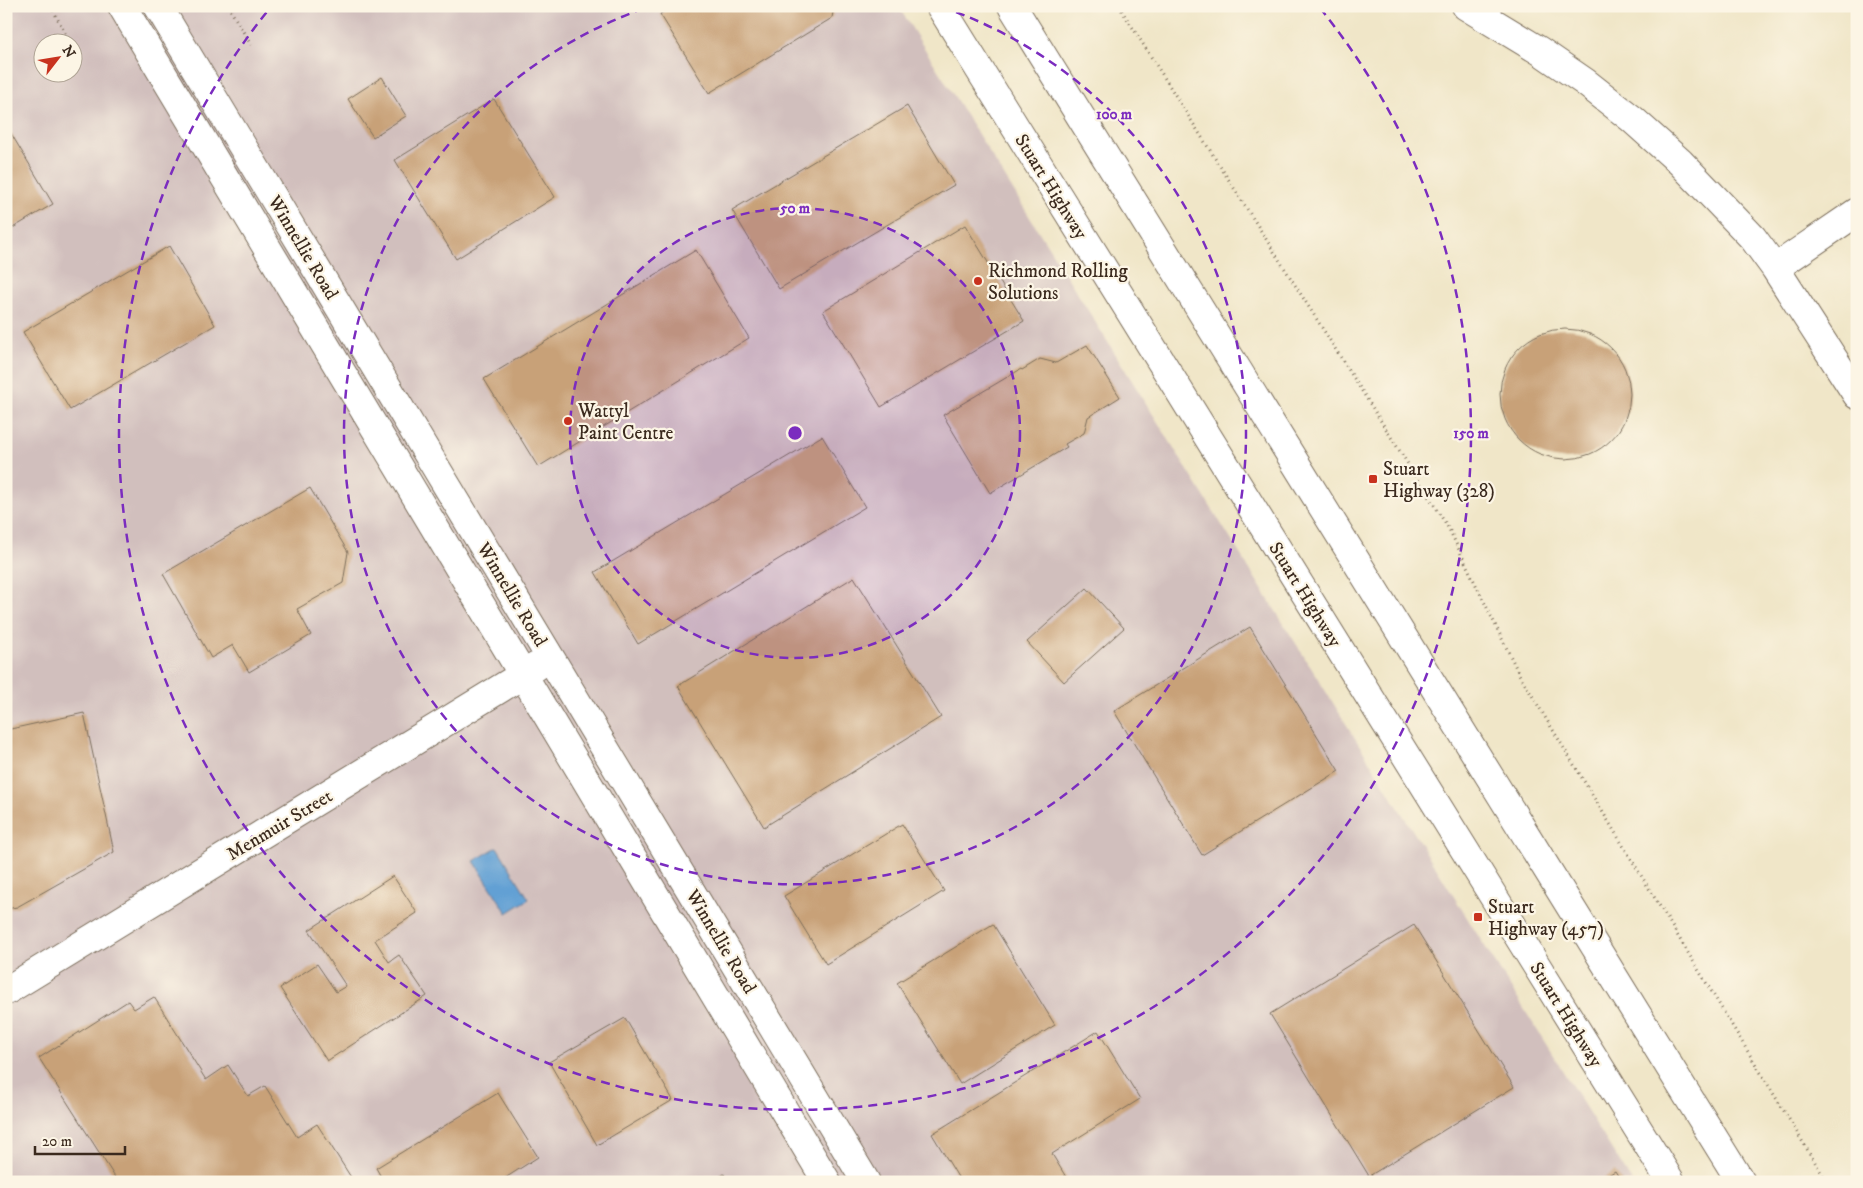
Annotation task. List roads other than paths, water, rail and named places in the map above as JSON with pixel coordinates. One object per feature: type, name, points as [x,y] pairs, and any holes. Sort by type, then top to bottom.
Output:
[{"type":"main road","name":"Winnellie Road","points":[[122,6],[827,1182]]},
{"type":"main road","name":"Winnellie Road","points":[[158,6],[866,1182]]},
{"type":"main road","name":"Stuart Highway","points":[[940,6],[1671,1182]]},
{"type":"main road","points":[[1012,6],[1741,1182]]},
{"type":"main road","points":[[1466,6],[1540,51],[1578,77],[1632,119],[1680,162],[1753,238],[1775,268],[1857,395]]},
{"type":"main road","points":[[1775,268],[1857,212]]},
{"type":"main road","name":"Menmuir Street","points":[[6,991],[552,658]]},
{"type":"water","points":[[497,847],[529,899],[507,913],[474,861]]},
{"type":"place","name":"Richmond Rolling Solutions","points":[[978,281]]},
{"type":"place","name":"Wattyl Paint Centre","points":[[568,421]]},
{"type":"place","name":"Stuart Highway (328)","points":[[1373,479]]},
{"type":"place","name":"Stuart Highway (457)","points":[[1478,917]]}]
